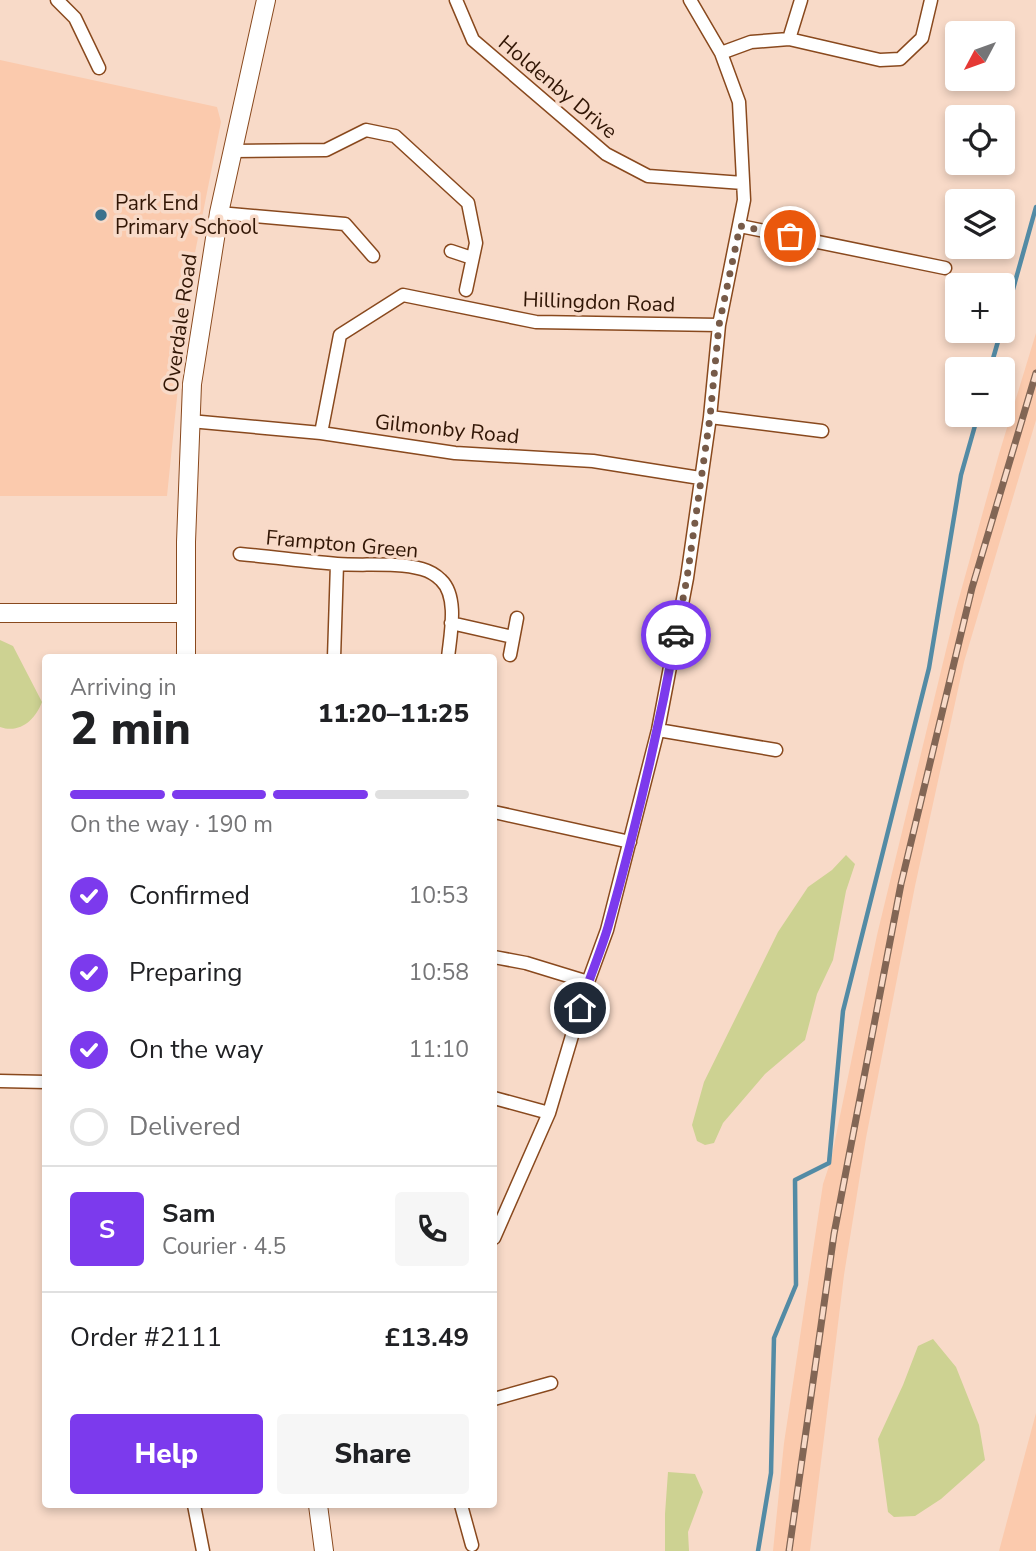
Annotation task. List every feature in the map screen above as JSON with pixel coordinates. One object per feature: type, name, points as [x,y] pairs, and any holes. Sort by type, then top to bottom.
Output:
[{"type":"street","points":[[57,0],[75,18],[99,68]]},
{"type":"street","name":"Overdale Road","points":[[186,654],[192,384],[219,213],[266,0]]},
{"type":"street","name":"Holdenby Drive","points":[[456,0],[472,40],[606,154],[648,176],[743,183]]},
{"type":"street","points":[[497,1231],[549,1113],[588,982],[607,930],[658,730],[687,578],[710,417],[719,325],[744,201],[739,102],[721,53],[690,0]]},
{"type":"street","points":[[789,39],[801,0]]},
{"type":"street","points":[[721,53],[751,42],[789,39],[880,60],[900,59],[922,38],[931,0]]},
{"type":"street","points":[[232,150],[326,150],[366,130],[395,136],[468,203],[476,243],[466,290]]},
{"type":"street","points":[[219,213],[345,224],[373,257]]},
{"type":"street","points":[[740,226],[944,268]]},
{"type":"street","points":[[452,251],[472,258]]},
{"type":"street","name":"Hillingdon Road","points":[[321,433],[340,335],[403,295],[536,323],[719,325]]},
{"type":"street","points":[[710,417],[822,431]]},
{"type":"street","name":"Gilmonby Road","points":[[190,421],[321,433],[455,453],[593,461],[700,478]]},
{"type":"street","name":"Frampton Green","points":[[240,554],[424,570],[443,581],[449,593],[451,623],[448,654]]},
{"type":"street","points":[[334,654],[337,564]]},
{"type":"street","points":[[0,613],[185,613]]},
{"type":"street","points":[[510,655],[517,618]]},
{"type":"street","points":[[451,623],[513,637]]},
{"type":"street","points":[[658,730],[776,750]]},
{"type":"street","points":[[497,813],[630,842]]},
{"type":"street","points":[[497,958],[526,963],[588,982]]},
{"type":"street","points":[[0,1081],[42,1082]]},
{"type":"street","points":[[497,1099],[549,1113]]},
{"type":"street","points":[[497,1398],[551,1383]]},
{"type":"street","points":[[195,1508],[203,1551]]},
{"type":"street","points":[[318,1508],[324,1551]]},
{"type":"street","points":[[462,1508],[472,1545]]},
{"type":"shaded area","name":"Park End Primary School","points":[[0,60],[217,107],[221,122],[184,308],[167,496],[0,496]]},
{"type":"shaded area","points":[[1036,333],[1036,420],[964,662],[915,886],[866,1138],[844,1275],[810,1551],[773,1551],[784,1443],[823,1184],[831,1160],[877,935],[956,609],[1007,427],[1015,427],[1015,402]]},
{"type":"shaded area","points":[[1036,1413],[1036,1551],[999,1551]]},
{"type":"green space","points":[[0,640],[13,646],[42,702],[31,720],[14,729],[0,727]]},
{"type":"green space","points":[[846,855],[855,864],[846,891],[833,960],[817,994],[805,1040],[765,1074],[723,1123],[714,1143],[705,1145],[697,1141],[692,1125],[704,1082],[778,932],[808,887],[832,870]]},
{"type":"green space","points":[[933,1339],[956,1367],[979,1425],[985,1460],[941,1499],[915,1516],[894,1517],[888,1512],[878,1439],[918,1346]]},
{"type":"green space","points":[[668,1472],[695,1474],[703,1492],[688,1532],[689,1551],[665,1551]]},
{"type":"waterway","points":[[1015,282],[1036,207]]},
{"type":"waterway","points":[[993,357],[998,343]]},
{"type":"waterway","points":[[758,1551],[771,1473],[774,1338],[796,1285],[795,1180],[829,1163],[843,1011],[929,668],[961,475],[975,427]]},
{"type":"railway","points":[[789,1551],[834,1234],[901,884],[972,588],[1036,373]]},
{"type":"way so far","points":[[676,635],[710,417],[719,325],[740,226],[790,236]]},
{"type":"place","name":"Park End Primary School","points":[[101,215]]},
{"type":"route","points":[[580,1008],[607,930],[630,842],[658,730],[676,635]]}]
